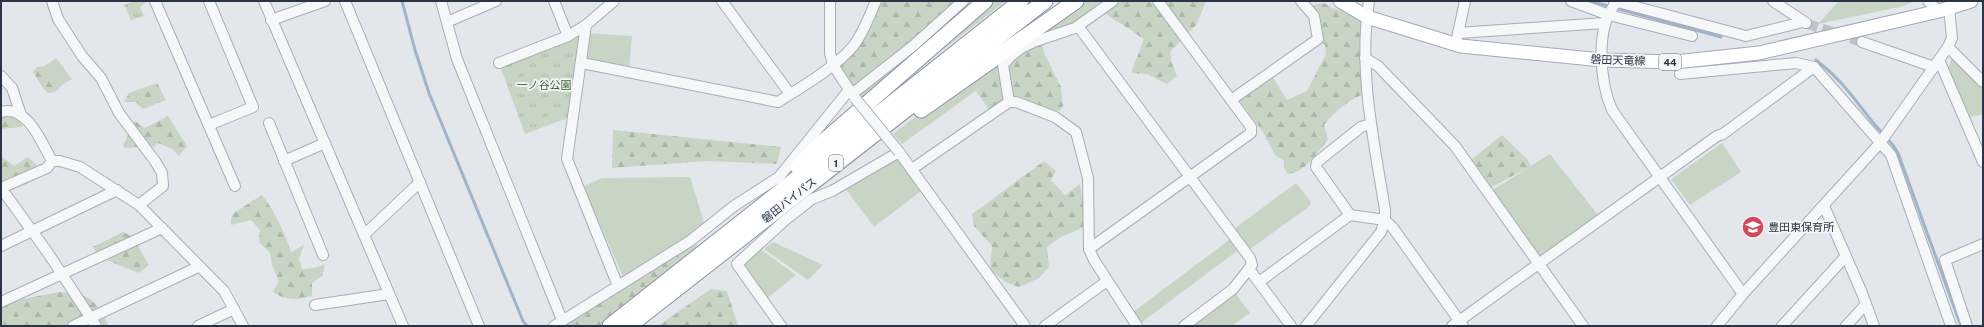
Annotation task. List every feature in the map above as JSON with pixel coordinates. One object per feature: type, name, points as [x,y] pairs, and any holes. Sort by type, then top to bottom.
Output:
[{"type":"highway","points":[[770,207],[816,148],[970,16],[985,1]]},
{"type":"highway","name":"磐田バイパス","points":[[629,326],[770,207],[1021,1]]},
{"type":"highway","name":"磐田バイパス","points":[[610,326],[1045,1]]},
{"type":"highway","name":"1","points":[[770,207],[820,185],[961,81],[1076,1]]},
{"type":"main road","name":"磐田天竜線","points":[[1340,1],[1367,17],[1457,39],[1501,52],[1602,60],[1675,62],[1759,53],[1944,9],[1971,1]]},
{"type":"street","points":[[52,1],[58,19],[82,56],[101,78],[111,100],[162,173],[163,186],[139,205]]},
{"type":"street","points":[[155,1],[235,186]]},
{"type":"street","points":[[209,1],[253,107],[209,125]]},
{"type":"street","points":[[264,1],[403,326]]},
{"type":"street","points":[[271,20],[325,1]]},
{"type":"street","points":[[344,1],[480,326]]},
{"type":"street","points":[[441,1],[457,59],[562,320]]},
{"type":"street","points":[[447,22],[496,1]]},
{"type":"street","points":[[554,1],[568,36]]},
{"type":"street","points":[[499,63],[568,36],[586,25],[614,1]]},
{"type":"street","points":[[722,1],[790,94]]},
{"type":"street","points":[[830,1],[830,53],[833,65],[852,94],[912,169],[1025,326]]},
{"type":"street","points":[[582,63],[778,102],[833,65],[853,47],[862,32],[876,1]]},
{"type":"street","points":[[554,326],[690,241],[734,206],[779,177],[852,94],[913,46],[963,1]]},
{"type":"street","points":[[1010,102],[1003,65],[1010,56],[1036,41],[1078,26],[1113,1]]},
{"type":"street","points":[[1089,249],[1251,132],[1251,127],[1158,1]]},
{"type":"street","points":[[1231,100],[1318,39],[1314,16],[1301,1]]},
{"type":"street","points":[[1306,326],[1381,232],[1385,220],[1385,210],[1367,102],[1365,58],[1369,1]]},
{"type":"street","points":[[1465,1],[1457,39],[1613,9],[1692,36]]},
{"type":"street","points":[[1572,1],[1746,36],[1806,23],[1773,1]]},
{"type":"street","points":[[1718,326],[1743,294],[1880,143],[1893,127],[1948,47],[1952,38],[1944,9],[1928,1]]},
{"type":"street","points":[[1613,9],[1602,60],[1602,80],[1612,110],[1743,294]]},
{"type":"street","points":[[586,25],[582,63],[567,159],[618,286]]},
{"type":"street","points":[[1078,26],[1250,258],[1252,265],[1233,289],[1184,326]]},
{"type":"street","points":[[1862,42],[1937,64],[1983,162]]},
{"type":"street","points":[[1948,47],[1983,82]]},
{"type":"street","points":[[1365,58],[1378,66],[1455,146],[1583,326]]},
{"type":"street","points":[[1680,74],[1796,63],[1814,67],[1891,155],[1951,326]]},
{"type":"street","points":[[1259,282],[1350,215],[1385,220],[1393,228],[1458,324],[1539,264],[1717,136],[1723,134],[1814,67]]},
{"type":"street","points":[[1,76],[12,88],[21,114],[33,129],[52,161]]},
{"type":"street","points":[[912,169],[1010,102],[1016,102],[1055,117],[1076,132],[1088,178],[1089,249],[1107,281],[1138,326]]},
{"type":"street","points":[[1,112],[7,111],[21,114]]},
{"type":"street","points":[[269,123],[323,255]]},
{"type":"street","points":[[1350,215],[1316,167],[1317,162],[1361,127],[1371,124]]},
{"type":"street","points":[[284,161],[325,143]]},
{"type":"street","points":[[781,326],[737,264],[812,199],[832,191],[899,152]]},
{"type":"street","points":[[93,322],[33,232],[1,188],[47,168],[52,161],[60,160],[80,167],[139,205],[183,248],[198,267],[224,291],[243,326]]},
{"type":"street","points":[[364,234],[420,182]]},
{"type":"street","points":[[1,246],[33,232],[117,190]]},
{"type":"street","points":[[1824,206],[1874,326]]},
{"type":"street","points":[[1,302],[162,228]]},
{"type":"street","points":[[1967,326],[1945,260],[1983,244]]},
{"type":"street","points":[[1782,326],[1846,256]]},
{"type":"street","points":[[73,326],[93,322],[198,267]]},
{"type":"street","points":[[1249,269],[1291,326]]},
{"type":"street","points":[[1045,326],[1107,281]]},
{"type":"street","points":[[315,305],[389,294]]},
{"type":"street","points":[[1846,326],[1866,304]]},
{"type":"street","points":[[198,326],[234,309]]},
{"type":"green space","points":[[134,1],[146,2],[140,7],[144,16],[131,20],[124,5]]},
{"type":"green space","points":[[875,1],[949,1],[958,5],[960,4],[954,1],[981,1],[866,102],[833,65],[854,45]]},
{"type":"green space","points":[[985,1],[1006,1],[944,49],[942,44]]},
{"type":"green space","points":[[1081,1],[1114,1],[1006,62],[988,82],[902,144],[893,134],[989,61]]},
{"type":"green space","points":[[1118,1],[1206,1],[1197,24],[1170,52],[1171,61],[1177,76],[1167,84],[1147,74],[1131,73],[1144,39],[1100,10],[1116,4]]},
{"type":"green space","points":[[1839,1],[1912,2],[1904,6],[1818,24]]},
{"type":"green space","points":[[1324,3],[1332,8],[1367,17],[1367,93],[1355,98],[1333,115],[1324,125],[1328,139],[1320,150],[1306,166],[1300,170],[1288,174],[1284,168],[1284,161],[1275,155],[1263,132],[1239,100],[1272,76],[1287,100],[1307,91],[1326,54],[1325,45],[1318,39],[1313,5]]},
{"type":"green space","points":[[585,33],[632,36],[629,71],[582,63]]},
{"type":"green space","name":"一ノ谷公園","points":[[585,33],[573,116],[525,134],[499,63]]},
{"type":"green space","points":[[1041,39],[1044,53],[1061,87],[1063,106],[1060,110],[1049,115],[1016,102],[992,114],[976,91],[988,82],[1009,58]]},
{"type":"green space","points":[[1952,57],[1983,90],[1983,114],[1968,118],[1948,70]]},
{"type":"green space","points":[[56,58],[72,79],[62,85],[57,77],[45,66]]},
{"type":"green space","points":[[45,66],[57,77],[62,85],[55,92],[48,93],[33,72],[37,67]]},
{"type":"green space","points":[[157,83],[166,100],[143,109],[136,102],[124,102],[129,93]]},
{"type":"green space","points":[[11,114],[21,121],[22,127],[1,129],[1,116]]},
{"type":"green space","points":[[168,116],[187,146],[179,156],[172,149],[158,143],[154,147],[145,143],[137,147],[124,148],[123,144],[127,138],[131,126],[135,121],[145,128]]},
{"type":"green space","points":[[613,130],[781,147],[777,164],[708,161],[612,168]]},
{"type":"green space","points":[[1502,135],[1527,159],[1531,166],[1486,190],[1467,163]]},
{"type":"green space","points":[[1722,143],[1741,172],[1690,205],[1671,179]]},
{"type":"green space","points":[[1550,154],[1601,219],[1536,260],[1488,193]]},
{"type":"green space","points":[[893,155],[925,188],[874,227],[843,185]]},
{"type":"green space","points":[[1,156],[14,166],[28,157],[41,169],[38,175],[29,182],[1,194]]},
{"type":"green space","points":[[1044,161],[1056,171],[1051,180],[1065,195],[1080,184],[1085,214],[1084,227],[1061,237],[1047,247],[1049,267],[1039,278],[1019,287],[1005,282],[990,269],[992,246],[974,226],[972,214]]},
{"type":"green space","points":[[690,177],[706,229],[625,281],[583,187],[602,178]]},
{"type":"green space","points":[[1296,183],[1311,202],[1310,206],[1250,249],[1234,229]]},
{"type":"green space","points":[[262,195],[279,222],[291,252],[304,245],[299,258],[302,269],[325,265],[322,276],[312,283],[312,296],[292,299],[283,297],[273,292],[279,281],[272,265],[270,253],[259,242],[260,230],[251,220],[231,225],[231,218],[234,213]]},
{"type":"green space","points":[[123,232],[132,236],[149,265],[139,273],[99,257],[93,247]]},
{"type":"green space","points":[[1229,240],[1237,251],[1141,323],[1133,312]]},
{"type":"green space","points":[[773,242],[823,265],[808,280],[764,249]]},
{"type":"green space","points":[[699,244],[657,289],[602,326],[556,326],[670,254]]},
{"type":"green space","points":[[760,249],[796,275],[764,301],[740,268]]},
{"type":"green space","points":[[711,289],[727,291],[738,326],[658,326]]},
{"type":"green space","points":[[60,292],[79,295],[91,300],[99,309],[109,326],[1,326],[1,303]]},
{"type":"green space","points":[[1236,294],[1250,313],[1232,326],[1192,326]]},
{"type":"waterway","points":[[402,1],[415,50],[429,93],[523,321],[527,326]]},
{"type":"waterway","points":[[1590,1],[1721,37]]},
{"type":"waterway","points":[[1816,60],[1846,88],[1898,153],[1961,326]]},
{"type":"tunnel","points":[[1808,24],[1862,42]]},
{"type":"place","name":"豊田東保育所","points":[[1753,227]]}]
